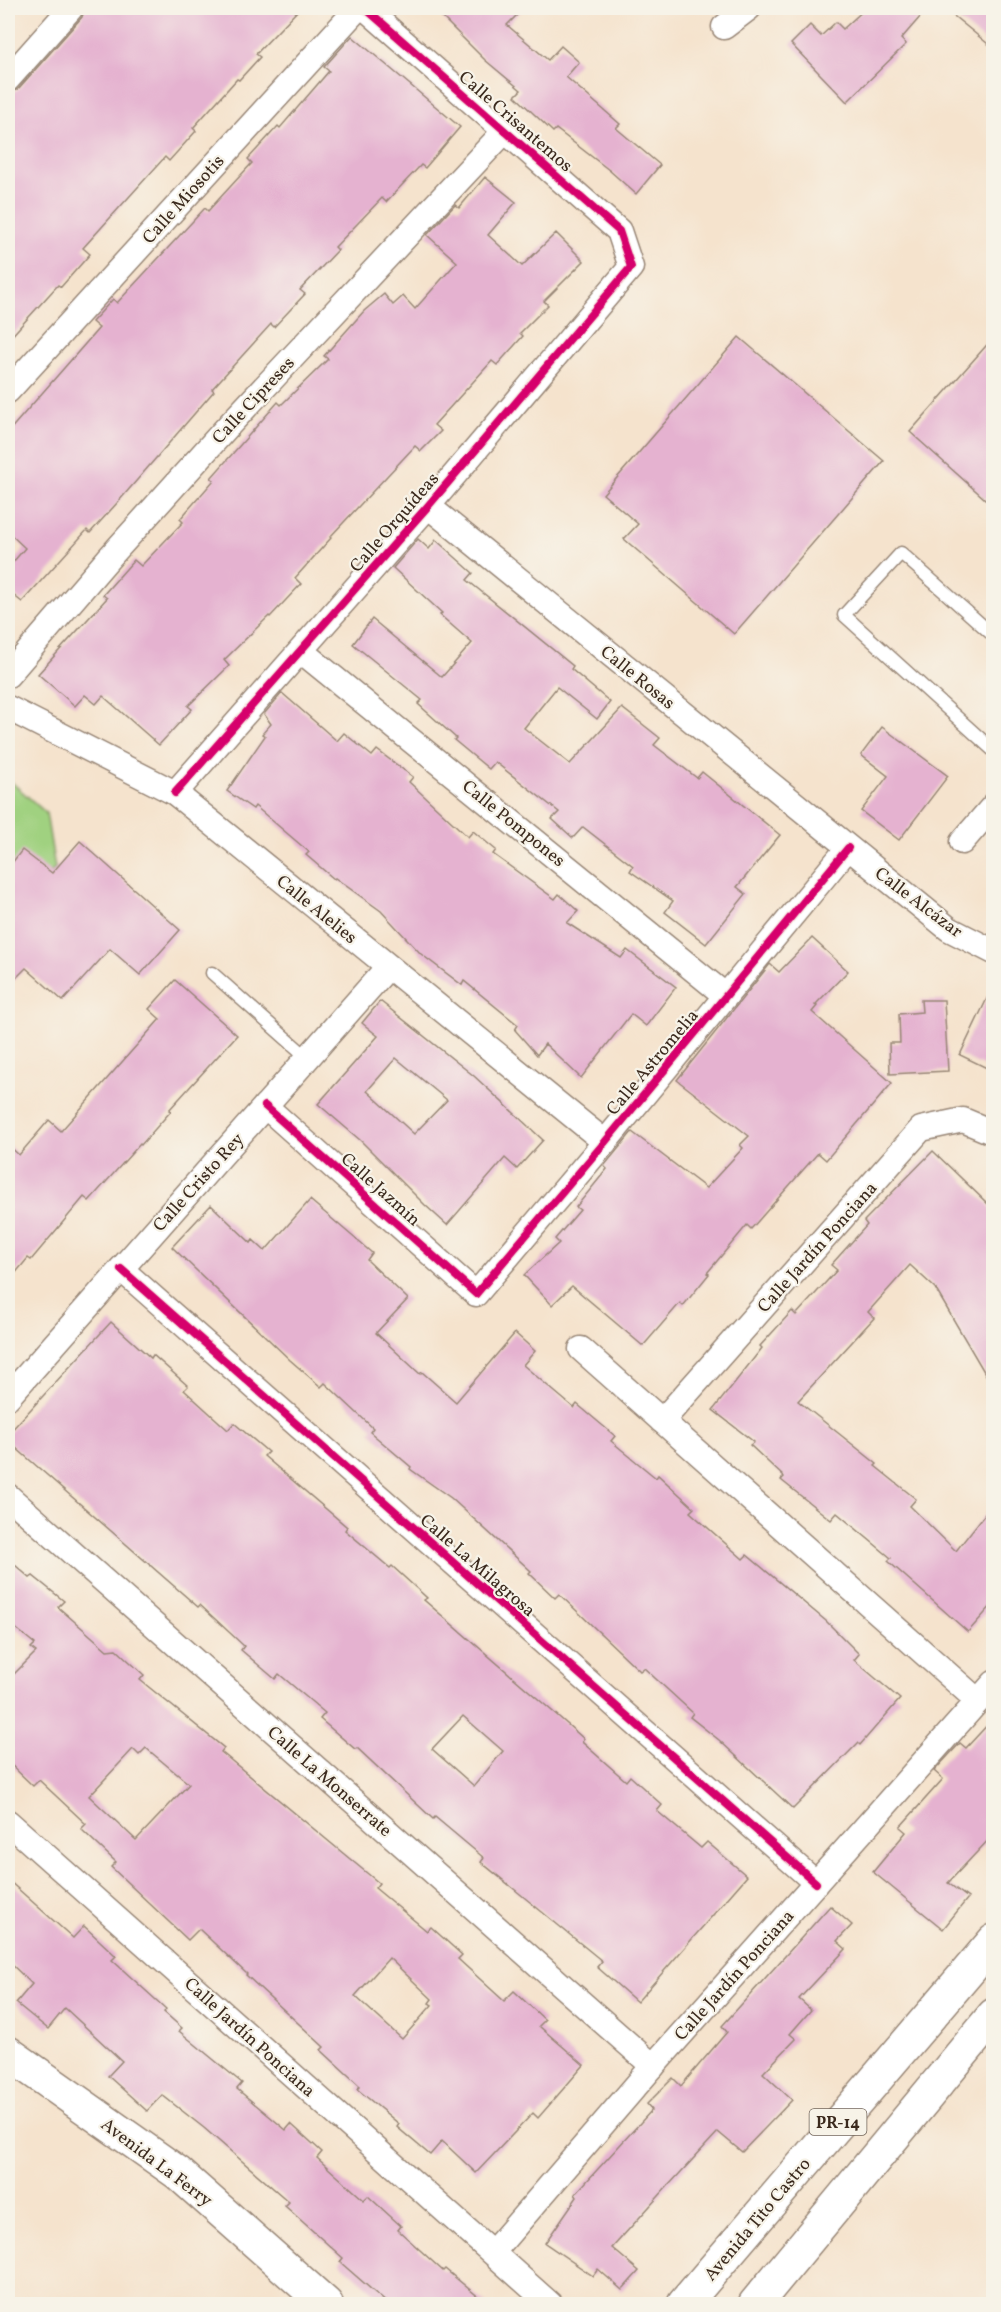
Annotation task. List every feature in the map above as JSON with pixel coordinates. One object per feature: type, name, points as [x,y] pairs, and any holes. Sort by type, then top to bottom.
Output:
[{"type":"main road","name":"Avenida Tito Castro","points":[[684,2304],[993,1941]]},
{"type":"main road","name":"PR-14","points":[[754,2304],[993,2015]]},
{"type":"main road","name":"Avenida La Ferry","points":[[8,2053],[178,2173],[326,2304]]},
{"type":"street","points":[[8,80],[71,8]]},
{"type":"street","name":"Calle Miosotis","points":[[8,391],[358,8]]},
{"type":"street","name":"Calle Crisantemos","points":[[365,8],[619,231],[631,267]]},
{"type":"street","points":[[724,27],[749,8]]},
{"type":"street","name":"Calle Cipreses","points":[[8,675],[108,559],[230,424],[504,132]]},
{"type":"street","name":"Calle Orquídeas","points":[[176,794],[428,506],[631,267]]},
{"type":"street","name":"Calle Rosas","points":[[428,506],[848,848]]},
{"type":"street","name":"Calle Pompones","points":[[301,651],[726,996]]},
{"type":"street","name":"Calle Alelies","points":[[8,708],[176,794],[606,1142]]},
{"type":"street","points":[[962,842],[993,805]]},
{"type":"street","name":"Calle Alcázar","points":[[848,848],[950,929],[993,952]]},
{"type":"street","name":"Calle Astromelia","points":[[476,1294],[606,1142],[848,848]]},
{"type":"street","name":"Calle Cristo Rey","points":[[8,1397],[388,967]]},
{"type":"street","name":"Calle Jazmín","points":[[265,1106],[476,1294]]},
{"type":"street","name":"Calle Jardín Ponciana","points":[[662,1421],[921,1129],[963,1120],[993,1132]]},
{"type":"street","name":"Calle La Milagrosa","points":[[121,1269],[816,1883]]},
{"type":"street","points":[[581,1349],[978,1701]]},
{"type":"street","name":"Calle La Monserrate","points":[[8,1496],[653,2066]]},
{"type":"street","name":"Calle Jardín Ponciana","points":[[492,2252],[653,2066],[993,1683]]},
{"type":"street","name":"Calle Jardín Ponciana","points":[[8,1822],[550,2304]]},
{"type":"lane","points":[[993,636],[901,553],[844,615],[993,751]]},
{"type":"lane","points":[[212,973],[308,1058]]},
{"type":"green space","points":[[8,779],[46,813],[55,868],[8,922]]},
{"type":"building","points":[[85,8],[300,8],[256,54],[260,57],[193,128],[196,131],[169,161],[165,157],[83,248],[90,254],[61,287],[58,285],[8,340],[8,96],[19,88],[82,17]]},
{"type":"building","points":[[433,8],[524,8],[507,25],[548,60],[561,46],[579,62],[566,77],[620,124],[616,128],[660,165],[636,194],[556,129],[553,132],[515,96],[521,90],[485,60]]},
{"type":"building","points":[[866,8],[928,8],[901,39],[906,44],[847,102],[791,44],[810,25],[821,36],[836,22],[843,29]]},
{"type":"building","points":[[944,8],[993,8],[993,48]]},
{"type":"building","points":[[352,36],[460,127],[425,168],[421,165],[386,202],[382,198],[335,247],[338,250],[300,290],[305,294],[274,327],[271,324],[212,389],[214,391],[118,502],[90,533],[87,530],[22,602],[8,591],[8,568],[25,548],[8,532],[8,432],[99,328],[92,322],[113,299],[117,303],[205,208],[208,211],[252,163],[248,159],[278,126],[280,128],[329,71],[324,67]]},
{"type":"building","points":[[485,177],[516,202],[488,235],[522,266],[556,233],[584,261],[544,301],[548,305],[520,333],[523,336],[497,365],[492,361],[434,425],[441,431],[421,451],[415,446],[330,537],[295,578],[301,584],[224,660],[229,666],[188,706],[192,709],[159,745],[103,696],[96,704],[85,695],[75,706],[38,674],[107,598],[103,595],[134,560],[141,566],[183,522],[180,519],[214,480],[211,478],[278,402],[281,405],[328,359],[324,356],[364,311],[384,294],[393,305],[403,296],[415,309],[457,262],[427,235],[455,205],[459,208]]},
{"type":"building","points":[[739,337],[884,461],[734,634],[624,539],[638,524],[603,494]]},
{"type":"building","points":[[993,338],[993,506],[910,432]]},
{"type":"building","points":[[418,539],[429,549],[436,540],[473,573],[467,580],[573,666],[571,669],[610,702],[597,719],[557,687],[524,728],[570,764],[622,708],[660,738],[654,745],[697,778],[702,772],[780,835],[737,887],[746,894],[706,944],[665,912],[673,901],[630,871],[633,866],[583,827],[573,838],[552,819],[559,812],[495,762],[489,769],[454,740],[456,738],[418,704],[422,700],[353,644],[372,619],[442,677],[472,643],[393,568]]},
{"type":"building","points":[[282,693],[337,741],[344,733],[372,756],[377,750],[413,777],[409,782],[468,837],[473,831],[496,850],[493,854],[555,899],[559,894],[578,911],[567,923],[621,958],[627,950],[676,987],[646,1026],[631,1014],[581,1078],[545,1044],[537,1055],[515,1030],[518,1025],[464,981],[462,985],[421,954],[381,911],[334,879],[306,855],[309,852],[255,806],[253,809],[227,791],[265,736],[262,734],[271,724],[264,714]]},
{"type":"building","points":[[882,727],[948,776],[899,840],[861,811],[888,776],[861,755]]},
{"type":"building","points":[[80,841],[180,930],[140,975],[110,949],[63,1001],[26,968],[8,986],[8,868],[22,850],[52,873]]},
{"type":"building","points":[[812,938],[848,971],[815,1005],[817,1006],[812,1012],[892,1083],[826,1160],[818,1153],[751,1229],[747,1225],[683,1306],[680,1303],[643,1346],[572,1286],[552,1305],[524,1275],[559,1243],[555,1239],[580,1210],[576,1207],[607,1169],[604,1166],[632,1132],[706,1188],[743,1148],[740,1145],[749,1136],[677,1080],[770,964],[779,972]]},
{"type":"building","points":[[175,980],[237,1035],[169,1110],[171,1111],[141,1145],[89,1201],[84,1197],[31,1260],[28,1258],[8,1282],[8,1145],[19,1155],[49,1120],[61,1131],[160,1019],[149,1009]]},
{"type":"building","points":[[993,986],[993,1071],[960,1055]]},
{"type":"building","points":[[921,1000],[944,1000],[948,1071],[890,1074],[889,1043],[900,1043],[899,1014],[922,1012]]},
{"type":"building","points":[[380,1001],[474,1076],[543,1140],[517,1169],[505,1158],[447,1225],[360,1140],[318,1104],[378,1036],[362,1023]],"holes":[[[396,1058],[447,1100],[414,1134],[367,1091]]]},
{"type":"building","points":[[933,1151],[989,1205],[993,1216],[993,1387],[935,1288],[910,1265],[868,1312],[874,1318],[798,1401],[877,1464],[875,1466],[916,1499],[910,1506],[956,1551],[993,1504],[993,1604],[968,1632],[888,1561],[891,1558],[837,1513],[831,1520],[781,1480],[784,1477],[750,1445],[754,1442],[713,1410],[762,1348],[760,1346],[792,1311],[796,1315],[837,1270],[831,1265],[867,1225],[864,1221]]},
{"type":"building","points":[[310,1200],[372,1253],[367,1260],[408,1299],[376,1333],[420,1374],[422,1372],[456,1402],[515,1333],[535,1351],[523,1365],[574,1408],[577,1404],[615,1436],[611,1441],[656,1478],[658,1475],[694,1508],[690,1512],[743,1559],[747,1555],[826,1621],[859,1654],[854,1660],[900,1699],[860,1745],[858,1743],[793,1809],[719,1740],[690,1717],[693,1713],[644,1668],[640,1671],[559,1594],[555,1598],[529,1573],[531,1571],[451,1498],[410,1469],[411,1467],[370,1432],[373,1428],[325,1383],[321,1387],[290,1360],[172,1247],[211,1205],[251,1243],[253,1240],[265,1251]]},
{"type":"building","points":[[111,1322],[151,1358],[153,1355],[188,1386],[184,1390],[228,1430],[234,1423],[268,1452],[264,1456],[347,1527],[345,1530],[390,1568],[392,1566],[427,1598],[424,1600],[584,1739],[582,1742],[626,1781],[630,1776],[662,1805],[657,1811],[701,1848],[707,1842],[747,1876],[637,2002],[597,1967],[602,1961],[481,1862],[484,1858],[435,1817],[433,1819],[357,1748],[355,1749],[320,1719],[325,1713],[279,1674],[275,1679],[241,1650],[244,1646],[200,1605],[198,1607],[8,1441],[8,1434]],"holes":[[[463,1716],[503,1751],[474,1786],[432,1749]]]},
{"type":"building","points":[[8,1559],[30,1578],[33,1576],[64,1601],[58,1607],[107,1650],[116,1649],[144,1675],[140,1680],[224,1748],[221,1752],[379,1883],[375,1888],[427,1931],[431,1927],[462,1955],[458,1959],[504,2001],[514,1991],[545,2020],[539,2026],[584,2065],[538,2118],[533,2113],[476,2173],[442,2141],[430,2155],[397,2127],[399,2124],[357,2089],[360,2086],[321,2050],[324,2047],[199,1929],[188,1940],[111,1867],[116,1862],[81,1829],[86,1824],[39,1780],[33,1786],[8,1762],[8,1680],[36,1652],[31,1648],[35,1644],[8,1622]],"holes":[[[146,1748],[189,1784],[136,1840],[89,1796],[133,1749],[139,1755]],[[389,1958],[432,1999],[429,2003],[432,2005],[402,2039],[355,1996]]]},
{"type":"building","points":[[993,1719],[993,1835],[948,1883],[968,1898],[943,1929],[873,1872],[906,1832],[900,1827],[943,1779],[934,1771],[960,1743],[966,1748]]},
{"type":"building","points":[[8,1880],[73,1938],[84,1926],[116,1956],[112,1960],[166,2009],[164,2012],[182,2028],[179,2031],[242,2083],[237,2089],[286,2130],[291,2124],[322,2152],[317,2158],[364,2200],[368,2196],[401,2226],[398,2230],[443,2271],[445,2269],[487,2304],[388,2304],[340,2262],[343,2258],[285,2206],[289,2202],[204,2128],[162,2095],[147,2111],[108,2076],[122,2061],[65,2008],[48,2029],[16,2003],[32,1984],[8,1961]]},
{"type":"building","points":[[830,1906],[852,1925],[837,1941],[846,1949],[799,1999],[811,2010],[790,2034],[796,2039],[763,2073],[792,2100],[742,2152],[718,2132],[612,2248],[639,2271],[622,2290],[598,2269],[593,2276],[545,2243],[577,2197],[575,2194],[652,2110],[647,2104],[673,2078],[681,2086],[727,2032],[722,2026]]},
{"type":"cycle path","points":[[175,793],[428,506],[631,267],[619,231],[365,8]]},
{"type":"cycle path","points":[[265,1106],[476,1294],[848,848]]},
{"type":"cycle path","points":[[121,1269],[816,1883]]}]
